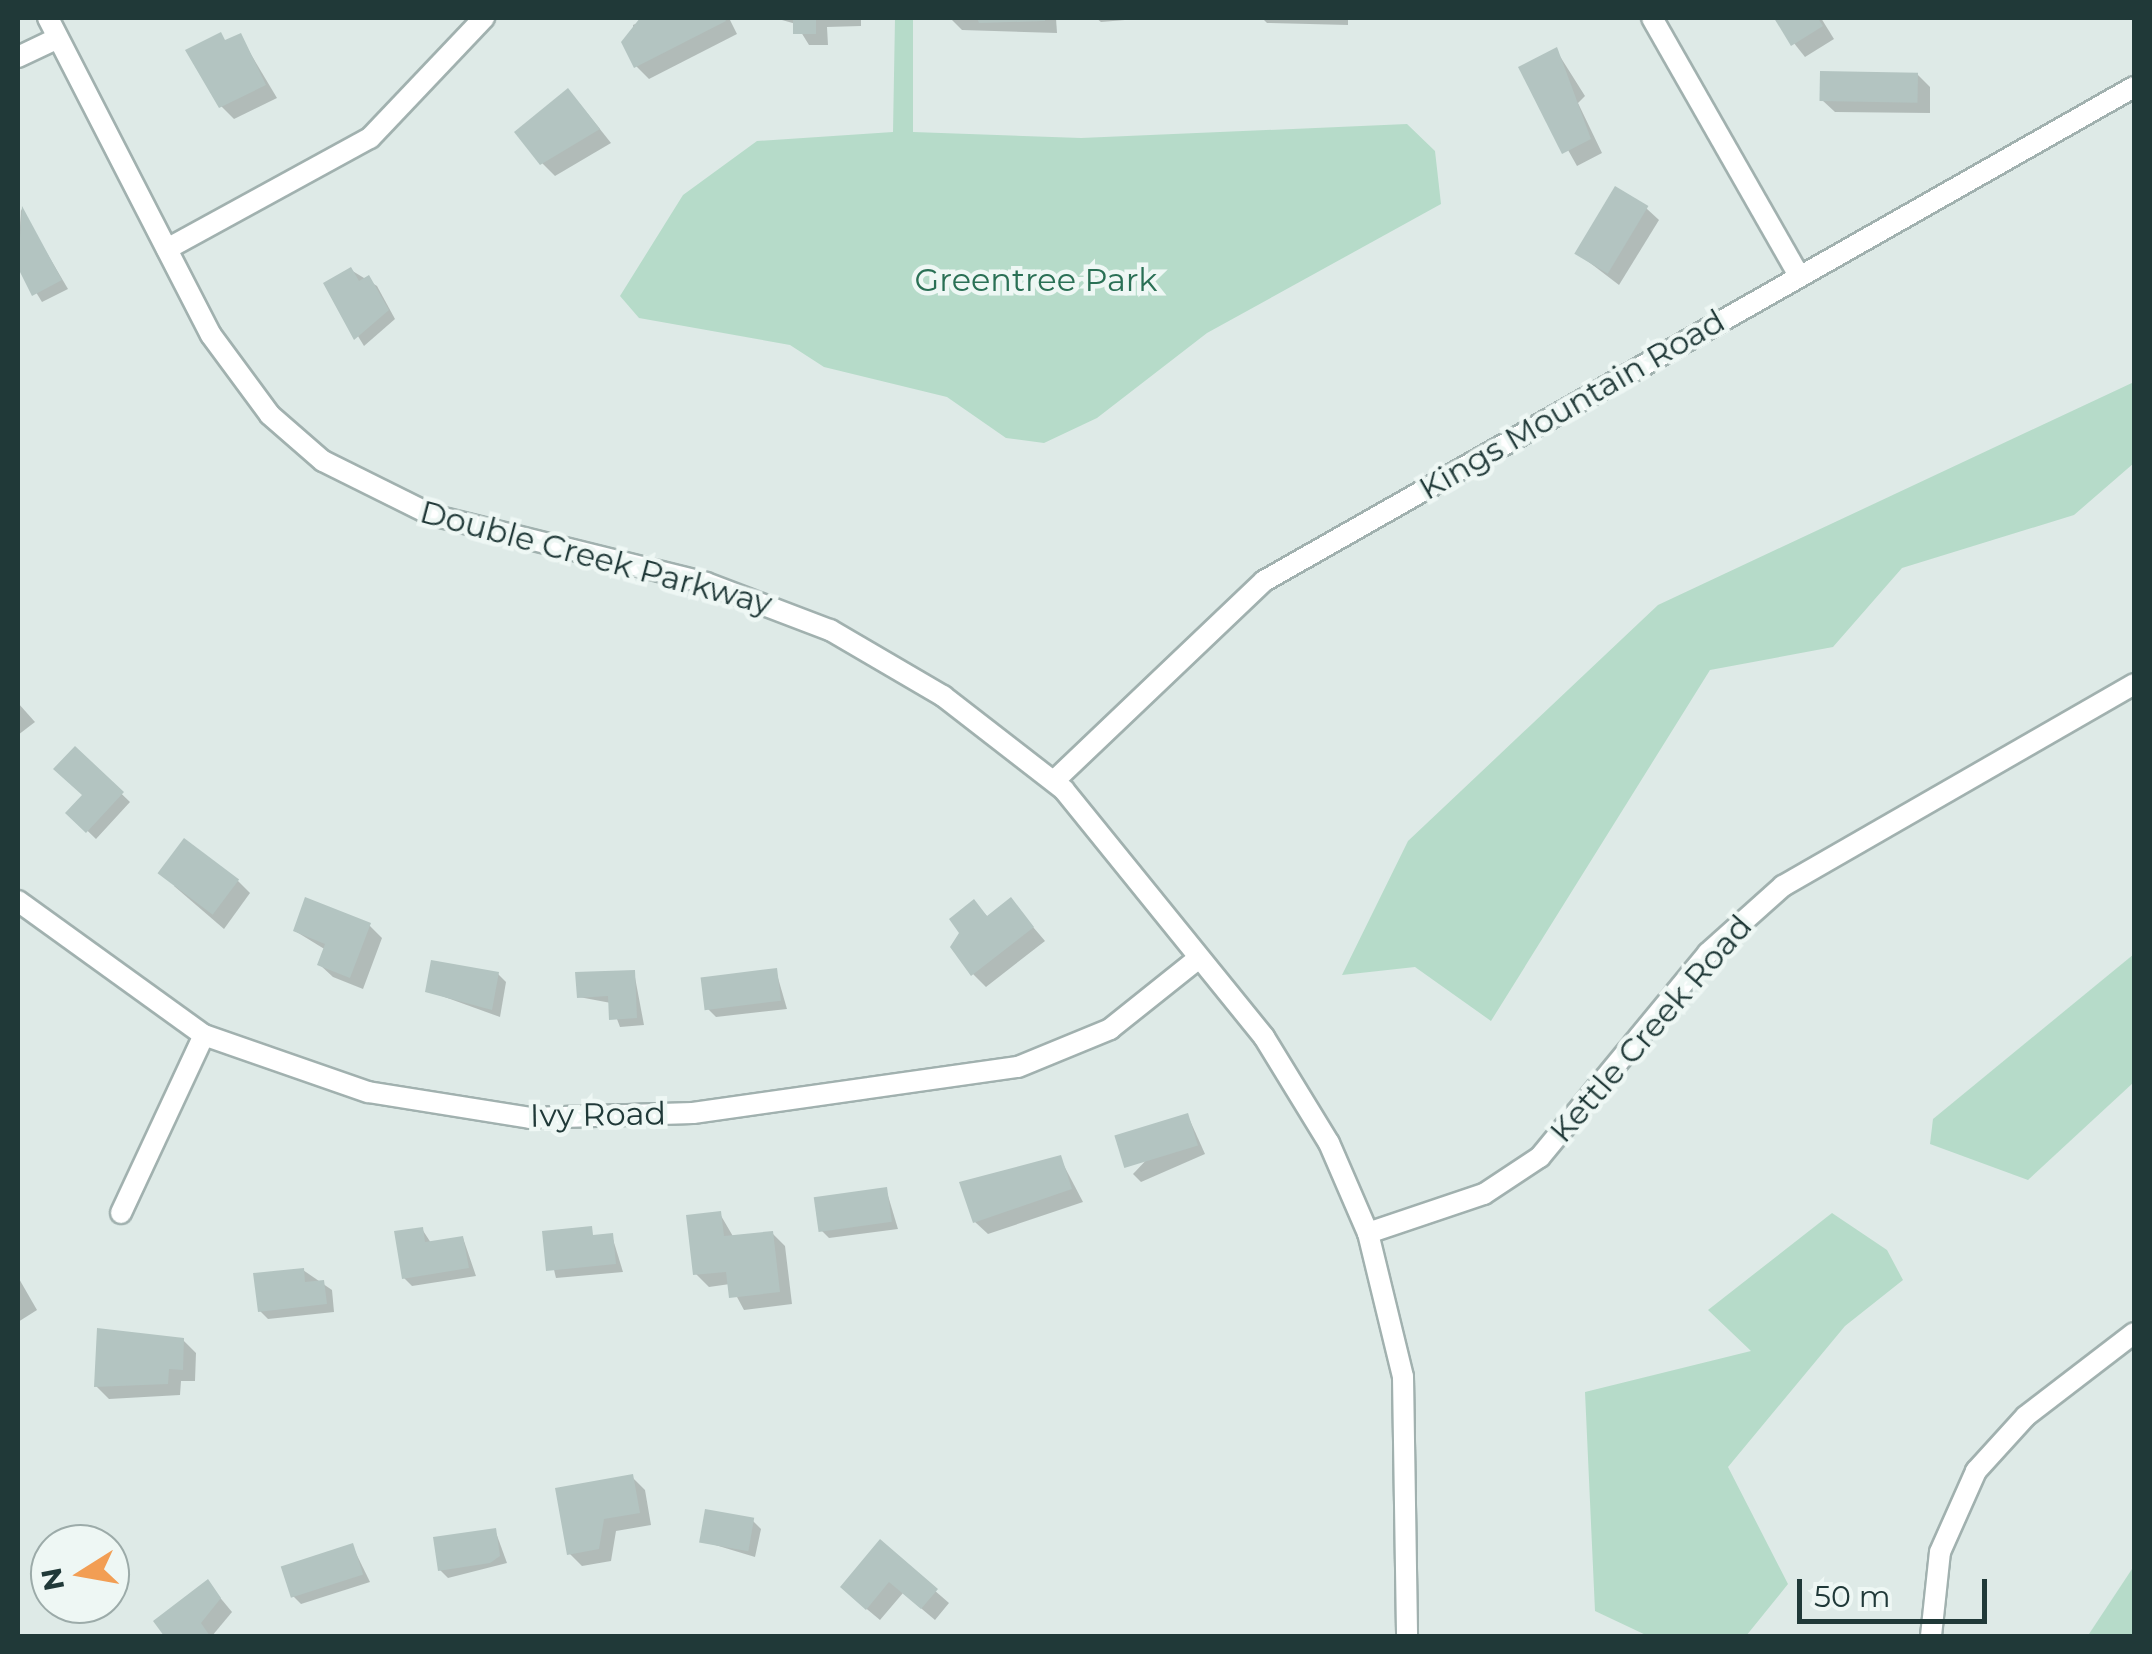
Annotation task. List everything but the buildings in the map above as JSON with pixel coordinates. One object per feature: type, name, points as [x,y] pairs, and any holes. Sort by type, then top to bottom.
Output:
[{"type":"street","name":"Double Creek Parkway","points":[[48,18],[167,249],[245,386],[354,480],[432,514],[771,604],[886,659],[1054,780],[1291,1077],[1368,1234],[1410,1448],[1407,1636]]},
{"type":"street","points":[[167,249],[370,138],[484,18]]},
{"type":"street","points":[[1652,18],[1799,276]]},
{"type":"street","points":[[18,58],[58,38]]},
{"type":"street","name":"Kings Mountain Road","points":[[1054,780],[1264,580],[2134,87]]},
{"type":"street","name":"Kettle Creek Road","points":[[1368,1234],[1484,1194],[1540,1157],[1708,953],[1783,886],[2134,684]]},
{"type":"street","name":"Ivy Road","points":[[18,901],[204,1036],[368,1092],[459,1111],[616,1119],[1057,1056],[1120,1022],[1199,958]]},
{"type":"street","points":[[121,1212],[204,1036]]},
{"type":"street","points":[[1931,1636],[1940,1552],[1976,1471],[2026,1416],[2134,1332]]},
{"type":"green space","name":"Greentree Park","points":[[895,18],[913,18],[913,132],[1081,138],[1407,124],[1435,151],[1441,204],[1207,333],[1097,418],[1044,443],[1006,438],[947,397],[824,367],[790,345],[639,318],[620,296],[683,195],[757,141],[893,132]]},
{"type":"green space","points":[[2134,382],[2134,463],[2074,515],[1902,568],[1833,647],[1710,670],[1491,1021],[1415,967],[1342,975],[1408,841],[1658,605]]},
{"type":"green space","points":[[2134,954],[2134,1082],[2028,1180],[1930,1144],[1933,1119]]},
{"type":"green space","points":[[1832,1213],[1887,1250],[1903,1280],[1845,1326],[1728,1467],[1788,1584],[1746,1636],[1648,1636],[1595,1611],[1585,1392],[1751,1351],[1708,1310]]},
{"type":"green space","points":[[2134,1566],[2134,1636],[2091,1636],[2089,1634]]}]
